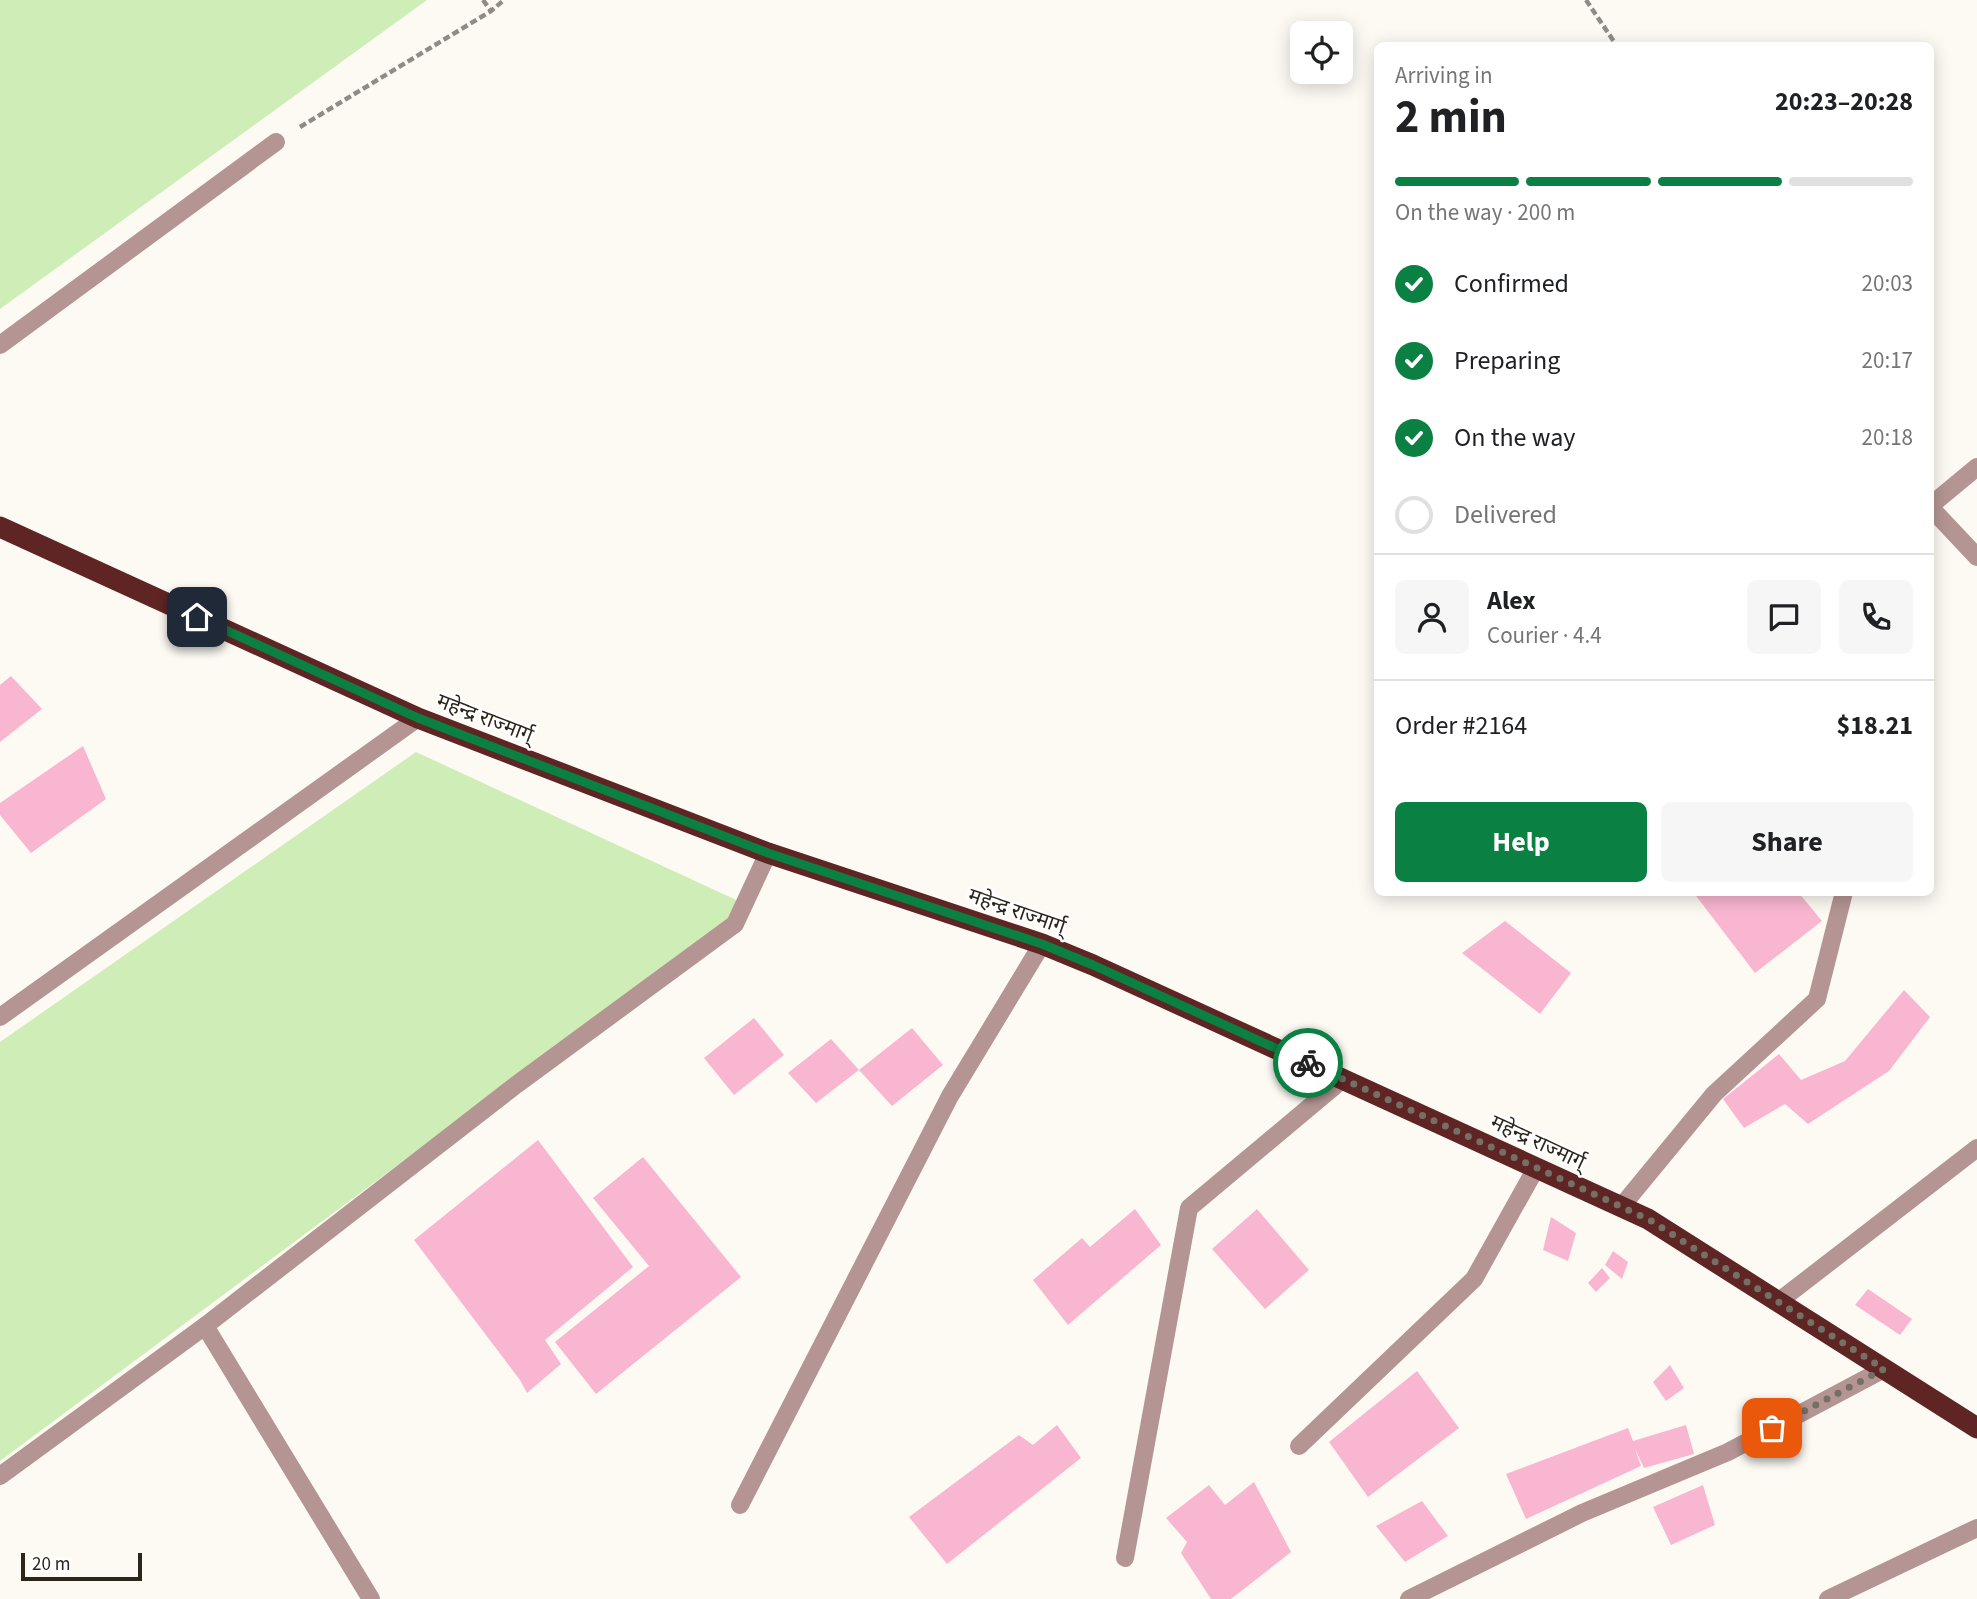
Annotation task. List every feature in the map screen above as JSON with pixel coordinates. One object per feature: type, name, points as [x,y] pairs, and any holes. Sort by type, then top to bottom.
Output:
[{"type":"highway","name":"महेन्द्र राज्मार्ग्","points":[[0,527],[418,718],[768,853],[1042,944],[1093,965],[1648,1219],[1977,1428]]},
{"type":"street","points":[[0,345],[276,142]]},
{"type":"street","points":[[1934,503],[1977,467]]},
{"type":"street","points":[[1934,510],[1977,557]]},
{"type":"street","points":[[0,1017],[418,718]]},
{"type":"street","points":[[0,1476],[205,1326],[516,1085],[735,924],[768,853]]},
{"type":"street","points":[[1621,1207],[1714,1094],[1817,999],[1843,896]]},
{"type":"street","points":[[740,1505],[950,1096],[1042,944]]},
{"type":"street","points":[[1125,1558],[1189,1208],[1343,1079]]},
{"type":"street","points":[[1778,1302],[1977,1148]]},
{"type":"street","points":[[1299,1446],[1474,1279],[1536,1168]]},
{"type":"street","points":[[205,1326],[371,1599]]},
{"type":"street","points":[[1409,1599],[1582,1513],[1728,1452],[1884,1369]]},
{"type":"street","points":[[1828,1599],[1977,1528]]},
{"type":"path","points":[[484,0],[491,11]]},
{"type":"path","points":[[276,142],[491,11],[504,0]]},
{"type":"path","points":[[1586,0],[1614,42]]},
{"type":"green space","points":[[0,0],[427,0],[0,309]]},
{"type":"green space","points":[[416,752],[747,905],[0,1461],[0,1042]]},
{"type":"building","points":[[11,676],[42,709],[0,742],[0,685]]},
{"type":"building","points":[[83,746],[106,799],[31,853],[0,815],[0,803]]},
{"type":"building","points":[[1696,896],[1801,896],[1822,921],[1755,973]]},
{"type":"building","points":[[1505,921],[1571,973],[1540,1014],[1462,953]]},
{"type":"building","points":[[1904,990],[1930,1017],[1889,1071],[1808,1124],[1785,1104],[1744,1128],[1723,1099],[1779,1054],[1801,1080],[1845,1061]]},
{"type":"building","points":[[754,1018],[784,1055],[734,1095],[704,1058]]},
{"type":"building","points":[[912,1028],[943,1065],[892,1106],[859,1070]]},
{"type":"building","points":[[831,1039],[859,1070],[816,1103],[788,1073]]},
{"type":"building","points":[[538,1140],[633,1267],[545,1340],[561,1364],[527,1393],[414,1240]]},
{"type":"building","points":[[643,1157],[741,1277],[596,1394],[555,1342],[649,1266],[593,1198]]},
{"type":"building","points":[[1135,1209],[1161,1245],[1068,1325],[1033,1280],[1082,1238],[1090,1247]]},
{"type":"building","points":[[1257,1209],[1309,1270],[1265,1309],[1212,1249]]},
{"type":"building","points":[[1551,1217],[1576,1233],[1568,1261],[1543,1250]]},
{"type":"building","points":[[1613,1251],[1628,1262],[1622,1279],[1605,1265]]},
{"type":"building","points":[[1602,1268],[1610,1278],[1596,1292],[1588,1283]]},
{"type":"building","points":[[1868,1289],[1912,1319],[1900,1335],[1855,1305]]},
{"type":"building","points":[[1670,1365],[1684,1388],[1666,1401],[1653,1382]]},
{"type":"building","points":[[1417,1371],[1459,1428],[1368,1497],[1329,1442]]},
{"type":"building","points":[[1057,1425],[1081,1458],[947,1564],[909,1517],[1019,1435],[1033,1445]]},
{"type":"building","points":[[1686,1425],[1694,1454],[1644,1468],[1635,1449],[1641,1466],[1526,1519],[1506,1474],[1628,1428],[1633,1441]]},
{"type":"building","points":[[1254,1482],[1291,1552],[1231,1599],[1211,1599],[1181,1553],[1187,1542],[1166,1518],[1209,1485],[1225,1505]]},
{"type":"building","points":[[1703,1485],[1715,1525],[1671,1545],[1653,1507]]},
{"type":"building","points":[[1422,1501],[1448,1536],[1405,1562],[1376,1526]]},
{"type":"way so far","points":[[1308,1063],[1648,1219],[1884,1369],[1772,1428]]},
{"type":"route","points":[[197,617],[418,718],[768,853],[1042,944],[1308,1063]]}]
